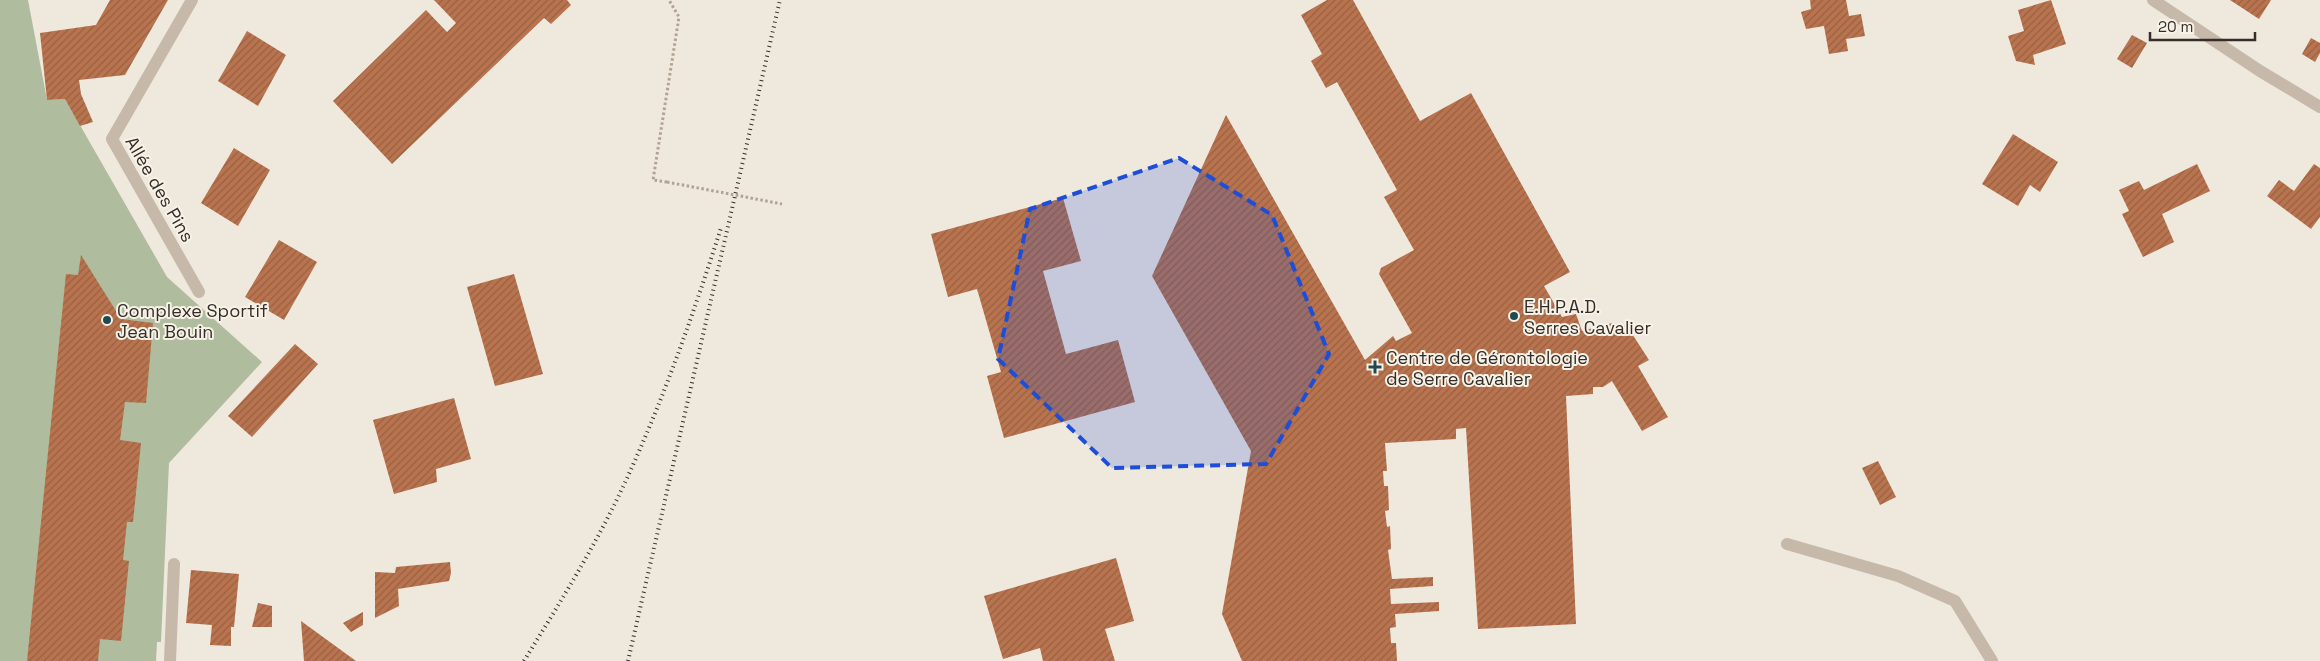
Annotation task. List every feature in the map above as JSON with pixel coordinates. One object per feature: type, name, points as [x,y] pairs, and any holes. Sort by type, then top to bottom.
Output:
[{"type":"street","name":"Allée des Pins","points":[[192,0],[112,139],[199,292]]},
{"type":"street","points":[[2153,0],[2260,71],[2320,107]]},
{"type":"street","points":[[1787,544],[1898,576],[1955,601],[1992,661]]},
{"type":"street","points":[[170,661],[174,564]]},
{"type":"path","points":[[669,0],[679,17],[653,180],[782,204]]},
{"type":"highlighted area","points":[[1179,158],[1272,215],[1329,354],[1266,464],[1112,468],[998,359],[1030,209]]},
{"type":"green space","name":"Complexe Sportif Jean Bouin","points":[[0,0],[28,0],[47,100],[65,99],[167,277],[262,362],[169,463],[161,642],[157,642],[156,661],[0,661]]},
{"type":"building","points":[[110,0],[168,0],[125,75],[79,80],[81,94],[93,122],[80,126],[65,99],[47,100],[40,33],[96,25]]},
{"type":"building","points":[[434,0],[567,0],[571,5],[551,24],[544,18],[392,164],[333,101],[426,10],[447,32],[456,23]]},
{"type":"building","points":[[1327,0],[1353,0],[1420,121],[1471,93],[1570,272],[1544,286],[1562,317],[1576,314],[1582,331],[1612,323],[1627,326],[1649,360],[1638,366],[1668,417],[1642,431],[1612,381],[1603,387],[1593,387],[1593,394],[1566,396],[1576,624],[1478,629],[1466,428],[1456,429],[1456,439],[1385,443],[1387,471],[1383,471],[1384,486],[1388,486],[1389,510],[1385,511],[1387,527],[1390,526],[1391,549],[1388,550],[1392,579],[1433,577],[1433,586],[1390,589],[1391,604],[1439,602],[1439,611],[1395,614],[1396,627],[1390,628],[1391,643],[1396,643],[1397,661],[1242,661],[1222,614],[1251,451],[1152,276],[1226,115],[1365,360],[1393,336],[1396,341],[1412,333],[1379,274],[1381,268],[1414,250],[1384,197],[1397,190],[1337,82],[1326,88],[1311,61],[1322,54],[1301,15]]},
{"type":"building","points":[[1810,0],[1846,0],[1849,16],[1861,14],[1865,36],[1846,39],[1848,51],[1829,54],[1824,26],[1806,29],[1801,12],[1811,9]]},
{"type":"building","points":[[2051,0],[2066,44],[2033,55],[2035,65],[2016,61],[2008,36],[2024,31],[2018,10]]},
{"type":"building","points":[[2230,0],[2271,0],[2259,19]]},
{"type":"building","points":[[247,31],[286,55],[258,106],[218,81]]},
{"type":"building","points":[[2132,35],[2147,43],[2132,68],[2117,59]]},
{"type":"building","points":[[2311,38],[2320,43],[2320,53],[2315,62],[2302,54]]},
{"type":"building","points":[[2013,134],[2058,162],[2040,192],[2030,185],[2018,206],[1982,184]]},
{"type":"building","points":[[234,148],[270,170],[238,226],[201,203]]},
{"type":"building","points":[[2197,164],[2210,191],[2162,214],[2174,242],[2143,257],[2122,214],[2129,211],[2119,190],[2139,181],[2144,190]]},
{"type":"building","points":[[2314,164],[2320,168],[2320,217],[2311,229],[2267,196],[2279,180],[2294,191]]},
{"type":"building","points":[[1063,198],[1081,261],[1043,271],[1066,354],[1118,340],[1135,402],[1004,438],[987,376],[1001,372],[977,289],[948,297],[931,234]]},
{"type":"building","points":[[279,240],[317,262],[284,320],[245,297]]},
{"type":"building","points":[[81,255],[121,319],[153,323],[146,403],[125,402],[120,440],[141,443],[133,522],[127,522],[123,560],[129,561],[121,641],[100,639],[98,661],[27,661],[66,274],[78,275]]},
{"type":"building","points":[[514,274],[543,374],[495,386],[467,287]]},
{"type":"building","points":[[295,344],[318,364],[252,437],[228,416]]},
{"type":"building","points":[[454,398],[471,459],[436,469],[437,482],[394,494],[373,420]]},
{"type":"building","points":[[1878,461],[1896,497],[1880,505],[1862,468]]},
{"type":"building","points":[[1116,558],[1134,621],[1105,629],[1115,661],[1043,661],[1040,648],[1003,659],[984,596]]},
{"type":"building","points":[[450,562],[451,573],[449,581],[398,589],[399,606],[375,618],[375,572],[395,573],[396,567]]},
{"type":"building","points":[[191,570],[239,574],[234,627],[231,627],[231,646],[210,645],[212,625],[186,623]]},
{"type":"building","points":[[258,603],[272,606],[272,627],[252,627]]},
{"type":"building","points":[[363,612],[363,625],[351,632],[343,623]]},
{"type":"building","points":[[301,621],[356,661],[304,661]]},
{"type":"railway","points":[[628,661],[780,0]]},
{"type":"railway","points":[[524,661],[592,547],[628,476],[678,353],[721,228]]},
{"type":"place","name":"E.H.P.A.D. Serres Cavalier","points":[[1514,316]]},
{"type":"place","name":"Complexe Sportif Jean Bouin","points":[[107,320]]},
{"type":"place","name":"Centre de Gérontologie de Serre Cavalier","points":[[1375,367]]}]
